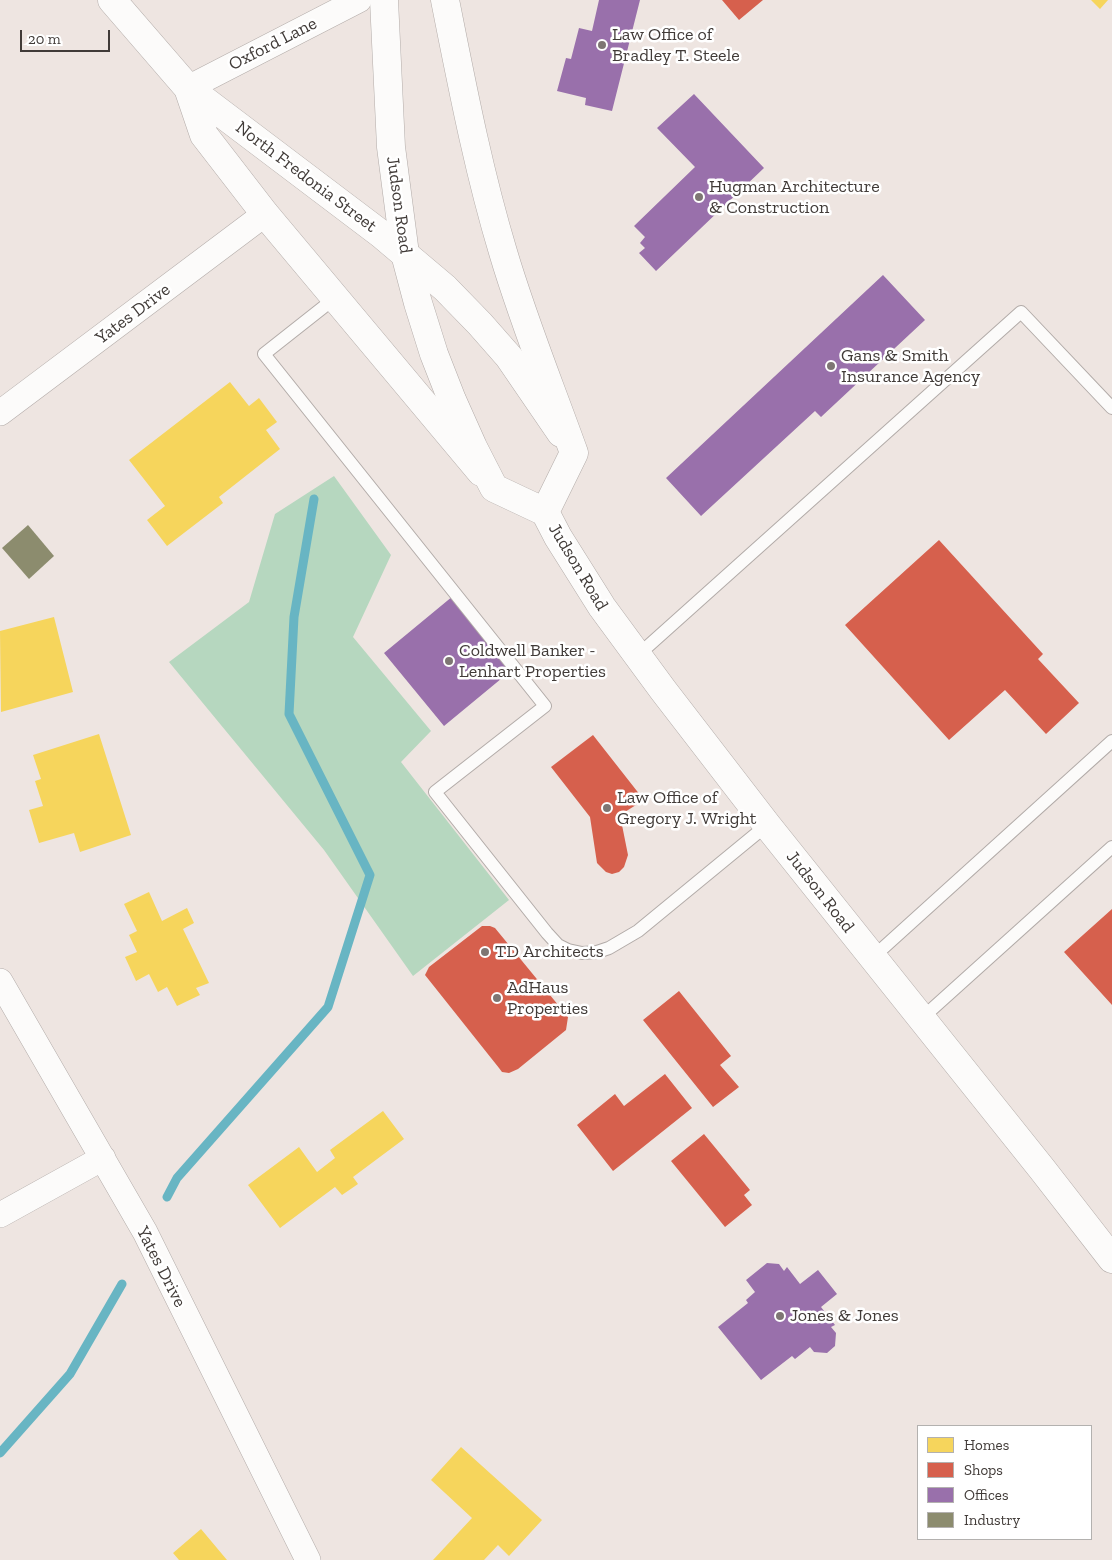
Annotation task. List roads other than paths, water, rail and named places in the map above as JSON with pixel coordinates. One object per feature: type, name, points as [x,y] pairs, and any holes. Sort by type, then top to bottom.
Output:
[{"type":"main road","name":"North Fredonia Street","points":[[112,0],[188,88],[406,254],[445,288],[497,342],[524,377],[574,453]]},
{"type":"main road","name":"Judson Road","points":[[384,0],[391,147],[406,254],[418,303],[434,354],[472,447],[494,488],[545,512],[558,537],[602,607],[637,656],[872,958],[1112,1259]]},
{"type":"main road","points":[[445,0],[472,130],[503,253],[535,348],[574,453]]},
{"type":"main road","name":"North Fredonia Street","points":[[188,88],[204,135],[265,214],[494,488]]},
{"type":"main road","name":"Judson Road","points":[[545,512],[574,453]]},
{"type":"street","name":"Oxford Lane","points":[[188,88],[359,0]]},
{"type":"street","name":"Yates Drive","points":[[0,413],[265,214]]},
{"type":"street","name":"Yates Drive","points":[[0,981],[149,1241],[308,1560]]},
{"type":"street","points":[[0,1215],[103,1158]]},
{"type":"lane","points":[[335,298],[264,354],[545,706],[436,792],[548,933],[558,944],[568,950],[582,953],[596,952],[609,948],[638,931],[767,824]]},
{"type":"lane","points":[[637,656],[1021,312],[1112,408]]},
{"type":"lane","points":[[872,958],[1112,741]]},
{"type":"lane","points":[[921,1019],[1112,847]]},
{"type":"waterway","points":[[167,1197],[177,1178],[328,1007],[370,875],[289,714],[294,617],[314,499]]},
{"type":"waterway","points":[[0,1453],[70,1374],[122,1284]]},
{"type":"place","name":"Law Office of Bradley T. Steele","points":[[602,45]]},
{"type":"place","name":"Hugman Architecture & Construction","points":[[699,197]]},
{"type":"place","name":"Gans & Smith Insurance Agency","points":[[831,366]]},
{"type":"place","name":"Coldwell Banker - Lenhart Properties","points":[[449,661]]},
{"type":"place","name":"Law Office of Gregory J. Wright","points":[[607,808]]},
{"type":"place","name":"TD Architects","points":[[485,952]]},
{"type":"place","name":"AdHaus Properties","points":[[497,998]]},
{"type":"place","name":"Jones & Jones","points":[[780,1316]]}]
